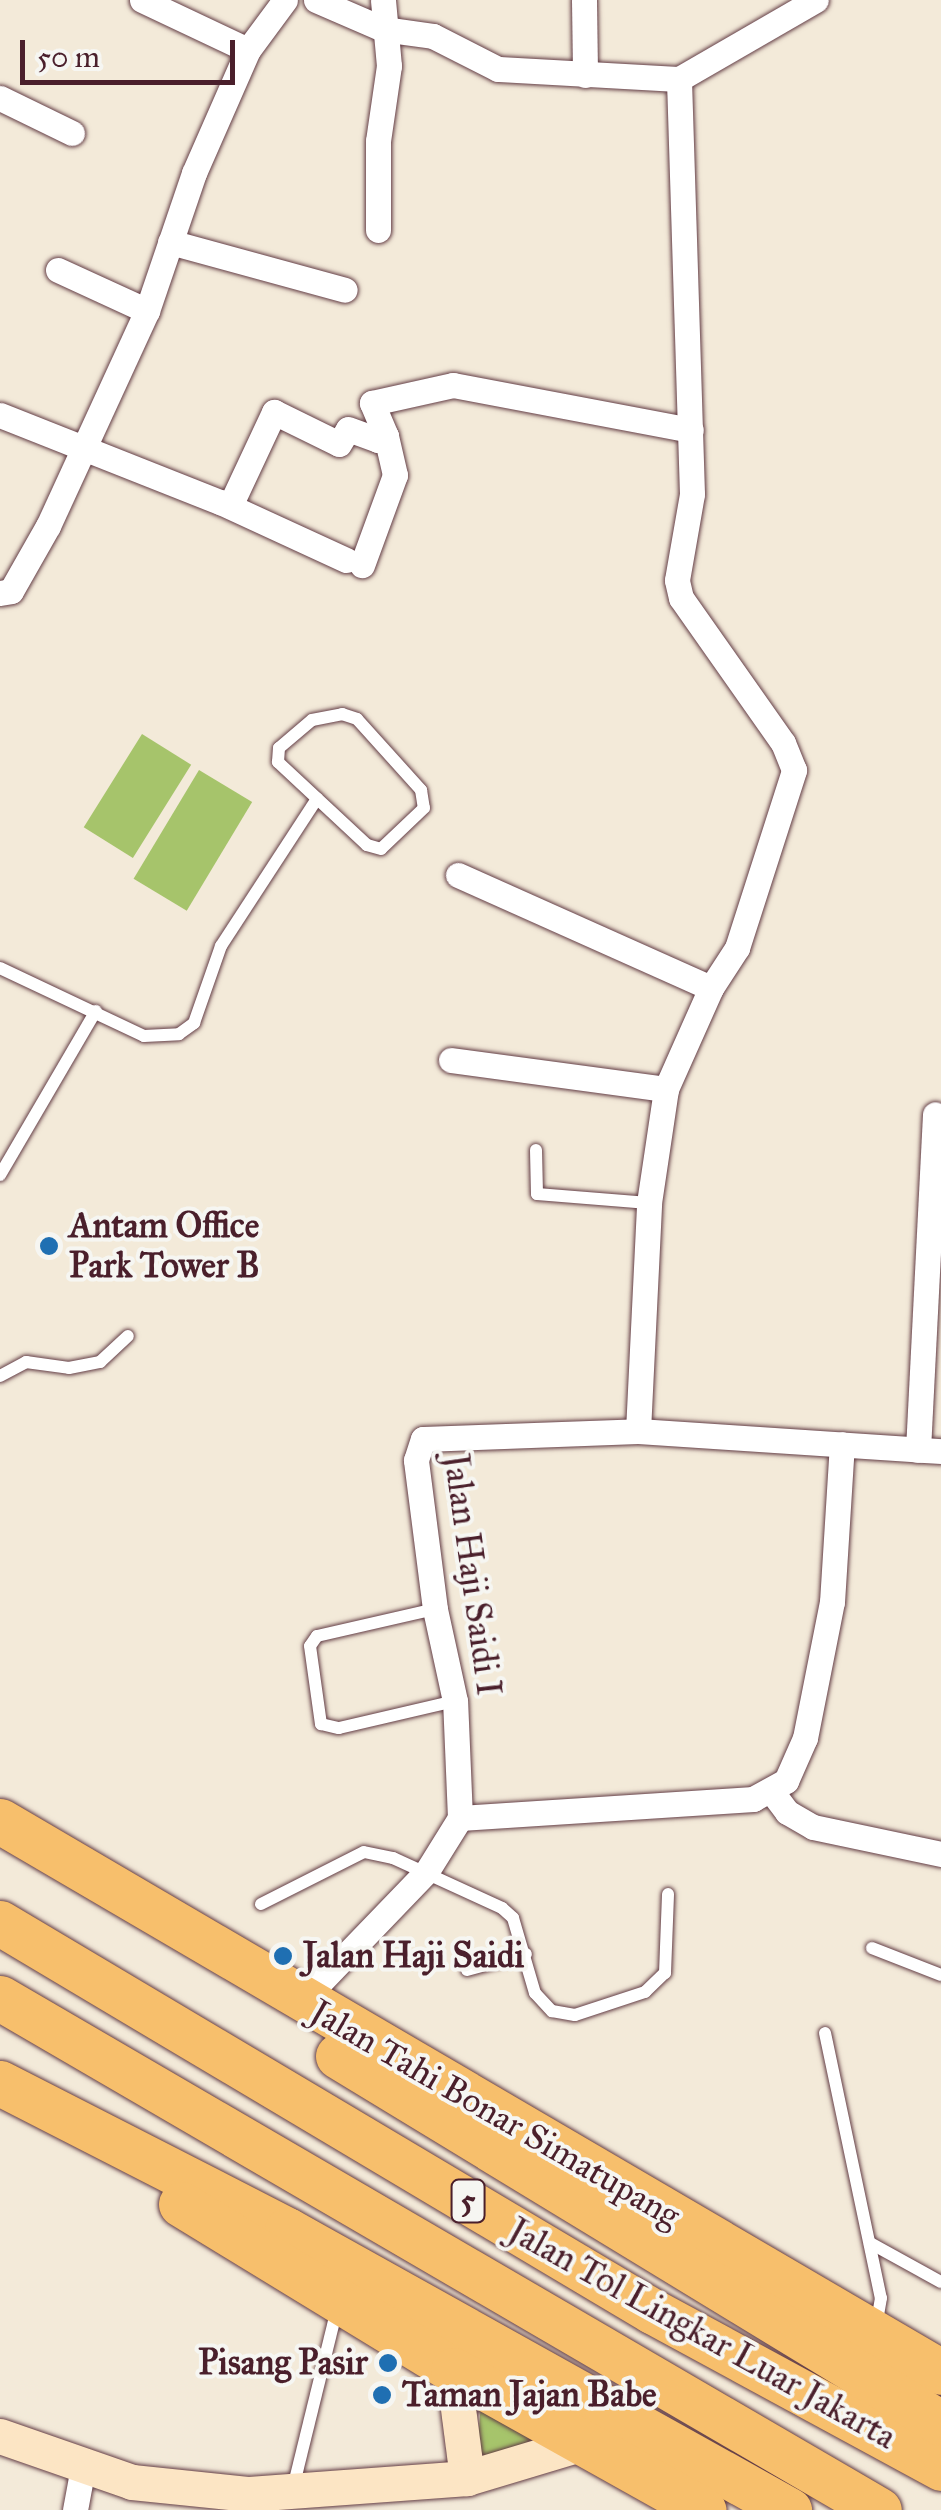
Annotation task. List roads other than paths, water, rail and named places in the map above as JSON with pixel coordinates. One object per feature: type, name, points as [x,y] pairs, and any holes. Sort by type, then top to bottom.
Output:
[{"type":"highway","name":"Jalan Tahi Bonar Simatupang","points":[[12,1829],[301,2002],[941,2372]]},
{"type":"highway","points":[[12,1829],[191,1961],[373,2079],[941,2424]]},
{"type":"highway","name":"Jalan Tol Lingkar Luar Jakarta","points":[[0,1924],[652,2311],[941,2468]]},
{"type":"highway","name":"Jalan Tol Lingkar Luar Jakarta","points":[[0,1998],[880,2510]]},
{"type":"highway","points":[[0,2083],[254,2212],[789,2510]]},
{"type":"highway","points":[[0,2094],[580,2444],[651,2493],[704,2510]]},
{"type":"street","points":[[142,0],[248,50]]},
{"type":"street","points":[[0,593],[11,591],[84,450],[147,310],[170,242],[248,50],[285,0]]},
{"type":"street","points":[[316,0],[383,29],[433,36],[498,69],[678,78],[816,0]]},
{"type":"street","points":[[378,230],[378,140],[389,66],[383,0]]},
{"type":"street","points":[[584,0],[586,74]]},
{"type":"street","points":[[678,78],[691,430],[681,598],[784,743],[794,770],[737,948],[711,988],[666,1089],[650,1203],[638,1431],[930,1450],[936,1114]]},
{"type":"street","points":[[0,98],[72,133]]},
{"type":"street","points":[[170,242],[344,290]]},
{"type":"street","points":[[58,270],[147,310]]},
{"type":"street","points":[[0,414],[230,506],[354,563],[395,475],[386,436],[372,403],[453,385],[691,430]]},
{"type":"street","points":[[230,506],[274,412],[339,444],[348,430],[386,436]]},
{"type":"street","points":[[458,876],[711,988]]},
{"type":"street","points":[[451,1060],[666,1089]]},
{"type":"street","name":"Jalan Haji Saidi I","points":[[460,1818],[455,1700],[435,1608],[416,1460],[422,1439],[638,1431]]},
{"type":"street","points":[[301,2002],[428,1871],[460,1818],[753,1799],[772,1792],[797,1760],[813,1699],[832,1602],[842,1444]]},
{"type":"street","points":[[772,1792],[787,1812],[814,1827],[941,1854]]},
{"type":"street","points":[[452,2370],[467,2478]]},
{"type":"street","points":[[0,2436],[83,2467],[192,2493],[292,2491],[467,2478],[580,2444]]},
{"type":"street","points":[[75,2510],[83,2467]]},
{"type":"lane","points":[[342,714],[357,718],[421,790],[424,808],[381,850],[366,845],[317,800],[278,762],[279,748],[312,720],[342,714]]},
{"type":"lane","points":[[0,968],[144,1036],[180,1034],[194,1023],[221,946],[317,800]]},
{"type":"lane","points":[[0,1174],[96,1011]]},
{"type":"lane","points":[[536,1150],[537,1194],[650,1203]]},
{"type":"lane","points":[[0,1376],[26,1362],[69,1368],[100,1362],[128,1336]]},
{"type":"lane","points":[[435,1608],[317,1636],[310,1646],[321,1724],[339,1728],[455,1700]]},
{"type":"lane","points":[[261,1904],[364,1852],[428,1871],[508,1913],[526,1954],[535,1993],[563,2015],[645,1992],[670,1960],[668,1894]]},
{"type":"lane","points":[[872,1948],[941,1975]]},
{"type":"lane","points":[[468,1970],[526,1954]]},
{"type":"lane","points":[[825,2034],[881,2298],[874,2333]]},
{"type":"lane","points":[[870,2242],[941,2282]]},
{"type":"lane","points":[[292,2491],[339,2301]]},
{"type":"place","name":"Antam Office Park Tower B","points":[[49,1246]]},
{"type":"place","name":"Jalan Haji Saidi","points":[[283,1956]]},
{"type":"place","name":"Pisang Pasir","points":[[388,2363]]},
{"type":"place","name":"Taman Jajan Babe","points":[[382,2395]]}]
